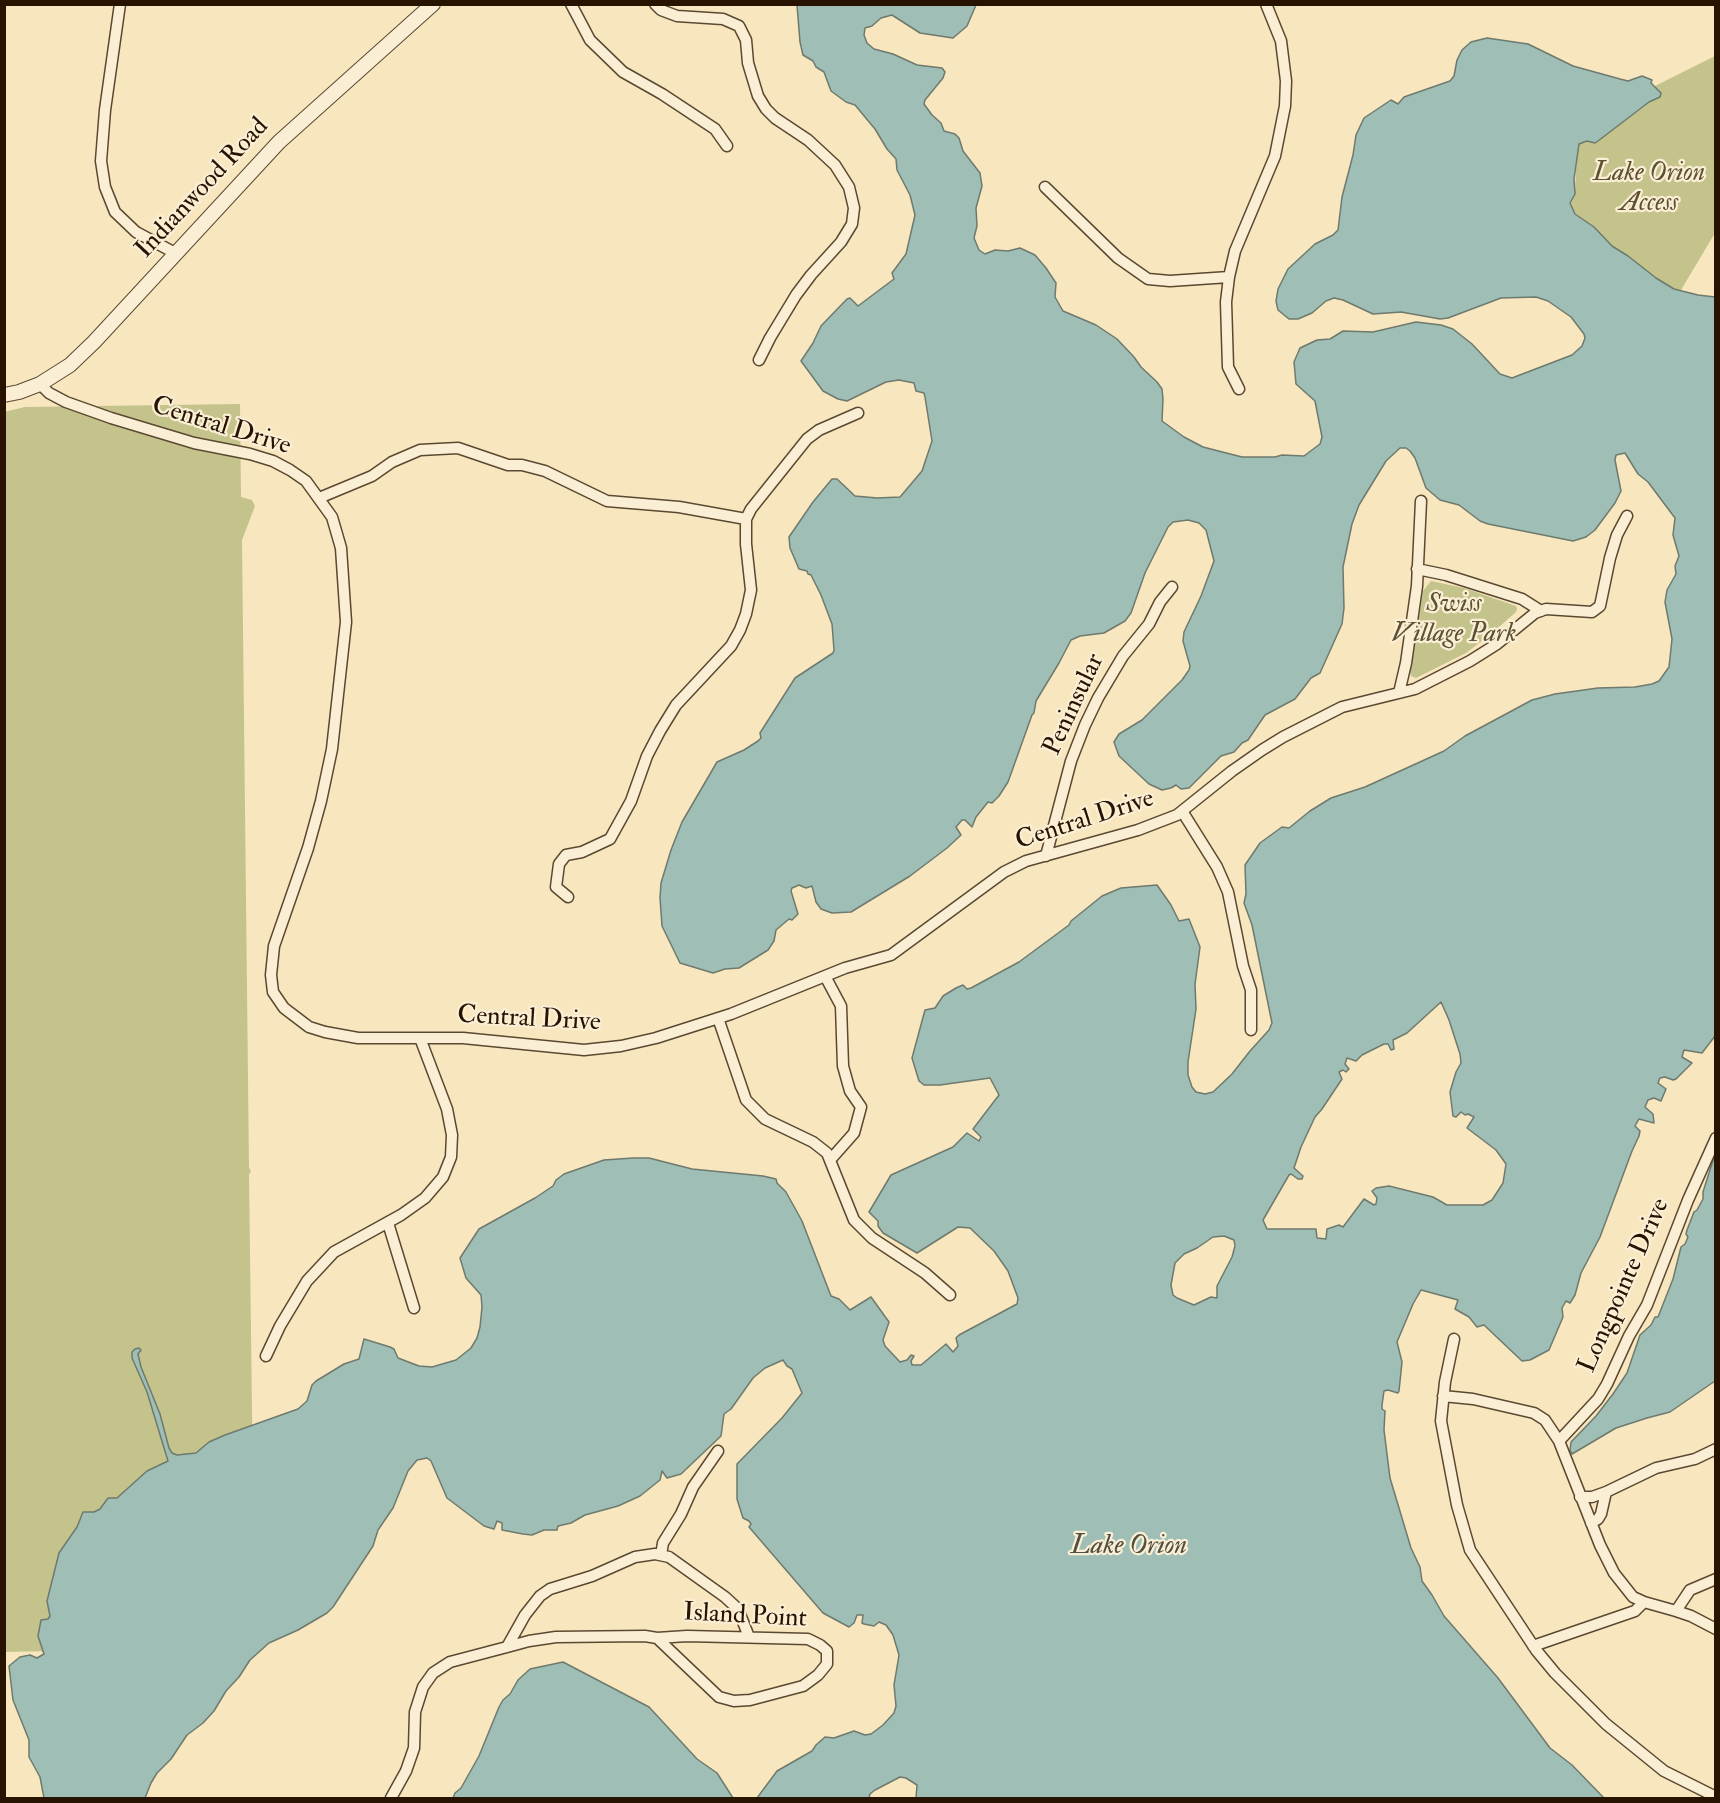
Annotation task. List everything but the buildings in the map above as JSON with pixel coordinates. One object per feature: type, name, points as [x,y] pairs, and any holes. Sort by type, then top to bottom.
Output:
[{"type":"street","points":[[120,4],[105,110],[101,160],[105,187],[115,212],[136,232],[175,253]]},
{"type":"street","name":"Indianwood Road","points":[[4,395],[40,384],[70,365],[279,142],[433,4]]},
{"type":"street","points":[[570,4],[590,40],[622,72],[662,94],[715,129],[727,146]]},
{"type":"street","points":[[655,4],[661,10],[677,16],[723,19],[739,26],[746,40],[748,63],[758,96],[766,109],[808,140],[835,165],[849,188],[854,208],[852,224],[841,242],[796,295],[759,360]]},
{"type":"street","points":[[1239,388],[1228,367],[1226,302],[1229,278],[1235,251],[1275,156],[1285,106],[1286,81],[1281,41],[1266,4]]},
{"type":"street","points":[[1046,187],[1118,258],[1148,279],[1229,278]]},
{"type":"street","name":"Central Drive","points":[[40,384],[49,393],[66,402],[111,418],[194,443],[273,461],[306,481],[332,517],[341,548],[346,622],[333,749],[308,848],[274,946],[271,975],[273,992],[284,1008],[309,1027],[358,1038],[463,1038],[584,1050],[621,1046],[657,1038],[718,1018],[825,976],[891,955],[1004,872],[1026,861],[1138,830],[1182,811],[1232,771],[1283,737],[1342,707],[1415,689],[1470,661],[1497,644],[1535,613],[1541,611]]},
{"type":"street","points":[[568,897],[559,892],[556,887],[559,864],[566,855],[582,852],[610,839],[631,801],[647,756],[676,705],[731,646],[740,630],[751,590],[746,544],[747,519],[751,509],[807,439],[819,430],[858,413]]},
{"type":"street","points":[[319,498],[372,476],[392,462],[420,450],[458,448],[508,465],[522,465],[545,471],[607,501],[679,507],[747,519]]},
{"type":"street","points":[[1399,693],[1410,635],[1421,501]]},
{"type":"street","points":[[1417,569],[1446,575],[1522,599],[1541,611],[1561,609],[1592,612],[1600,606],[1617,535],[1627,516]]},
{"type":"street","name":"Peninsular","points":[[1046,856],[1071,761],[1085,725],[1123,656],[1149,624],[1172,587]]},
{"type":"street","points":[[1182,811],[1217,867],[1228,892],[1243,966],[1251,990],[1251,1030]]},
{"type":"street","points":[[825,976],[841,1006],[843,1066],[850,1091],[861,1107],[854,1133],[831,1159]]},
{"type":"street","points":[[718,1018],[746,1100],[765,1119],[813,1142],[827,1153],[854,1220],[872,1238],[925,1273],[950,1295]]},
{"type":"street","points":[[266,1356],[280,1326],[307,1281],[334,1252],[388,1223],[425,1198],[443,1177],[451,1157],[452,1135],[447,1109],[420,1038]]},
{"type":"street","name":"Longpointe Drive","points":[[1559,1441],[1598,1399],[1607,1384],[1629,1336],[1647,1305],[1688,1200],[1716,1138]]},
{"type":"street","points":[[388,1223],[414,1308]]},
{"type":"street","points":[[1454,1339],[1443,1396],[1441,1421],[1456,1505],[1470,1550],[1533,1646],[1555,1673],[1606,1725],[1664,1771],[1716,1797]]},
{"type":"street","points":[[1443,1396],[1473,1399],[1534,1413],[1545,1420],[1559,1441],[1580,1497],[1614,1573],[1633,1597],[1676,1611],[1716,1629]]},
{"type":"street","points":[[1580,1497],[1592,1497],[1656,1468],[1695,1459],[1716,1449]]},
{"type":"street","points":[[661,1555],[663,1543],[681,1514],[693,1487],[718,1451]]},
{"type":"street","points":[[1591,1523],[1601,1514],[1606,1492]]},
{"type":"street","points":[[507,1647],[525,1615],[540,1596],[550,1589],[592,1576],[635,1557],[661,1555],[669,1557],[738,1609],[749,1637]]},
{"type":"street","points":[[1676,1611],[1690,1590],[1716,1579]]},
{"type":"street","points":[[1533,1646],[1635,1611],[1644,1602]]},
{"type":"street","name":"Island Point","points":[[390,1798],[406,1771],[414,1748],[415,1712],[423,1687],[433,1673],[450,1662],[529,1641],[556,1637],[645,1636],[657,1638],[671,1636],[808,1639],[827,1651],[827,1664],[818,1675],[803,1686],[750,1700],[734,1701],[719,1697],[657,1638]]},
{"type":"green space","name":"Lake Orion Access","points":[[1715,56],[1715,233],[1681,290],[1674,289],[1612,246],[1572,210],[1577,148],[1580,143],[1589,141],[1660,97],[1655,86]]},
{"type":"green space","points":[[240,404],[241,497],[252,500],[255,506],[242,540],[255,1647],[5,1652],[4,412],[25,407]]},
{"type":"green space","name":"Swiss Village Park","points":[[1431,581],[1464,588],[1516,606],[1517,609],[1491,634],[1466,653],[1416,678],[1411,676],[1409,667],[1413,657],[1423,591]]},
{"type":"water","name":"Lake Orion","points":[[797,5],[976,5],[967,26],[953,38],[920,33],[892,15],[881,18],[872,26],[865,28],[864,35],[867,43],[874,49],[893,54],[917,65],[942,68],[945,72],[924,104],[941,123],[944,131],[955,134],[959,138],[963,151],[980,173],[982,186],[976,208],[977,226],[974,238],[979,250],[985,254],[995,250],[1008,251],[1020,248],[1035,255],[1056,283],[1055,297],[1063,311],[1096,325],[1117,339],[1157,382],[1162,389],[1162,421],[1203,447],[1242,457],[1304,456],[1320,444],[1322,437],[1315,401],[1296,384],[1294,362],[1300,348],[1317,340],[1330,339],[1343,331],[1373,332],[1416,322],[1441,325],[1453,329],[1472,344],[1500,374],[1512,378],[1572,355],[1582,346],[1585,338],[1571,317],[1548,301],[1536,297],[1501,298],[1440,319],[1401,312],[1373,314],[1334,298],[1326,301],[1312,313],[1298,319],[1289,319],[1278,310],[1276,301],[1278,289],[1288,269],[1315,244],[1338,230],[1342,197],[1356,135],[1364,118],[1391,100],[1398,104],[1404,97],[1450,81],[1454,76],[1457,60],[1462,50],[1471,42],[1487,38],[1528,44],[1573,66],[1628,81],[1642,76],[1652,80],[1651,83],[1661,93],[1660,97],[1649,102],[1595,143],[1587,141],[1579,144],[1574,179],[1575,194],[1570,203],[1575,214],[1594,227],[1612,246],[1656,278],[1674,289],[1715,297],[1715,1036],[1702,1053],[1684,1050],[1682,1057],[1692,1063],[1676,1079],[1660,1078],[1658,1083],[1666,1089],[1661,1101],[1654,1098],[1648,1100],[1645,1107],[1653,1114],[1654,1123],[1639,1119],[1635,1126],[1640,1131],[1639,1136],[1600,1237],[1581,1273],[1575,1295],[1570,1303],[1566,1301],[1562,1308],[1563,1317],[1549,1350],[1530,1360],[1522,1361],[1484,1325],[1477,1327],[1469,1317],[1455,1309],[1458,1300],[1421,1290],[1397,1342],[1402,1362],[1399,1391],[1398,1393],[1384,1391],[1382,1405],[1385,1411],[1384,1430],[1390,1478],[1411,1548],[1420,1567],[1422,1581],[1444,1616],[1498,1678],[1550,1748],[1572,1765],[1604,1798],[916,1798],[917,1785],[900,1777],[875,1790],[869,1798],[757,1798],[777,1771],[812,1751],[825,1737],[834,1738],[854,1731],[865,1735],[871,1734],[894,1713],[896,1706],[894,1685],[899,1655],[893,1635],[886,1625],[879,1622],[874,1626],[864,1624],[862,1623],[863,1615],[857,1615],[854,1623],[849,1627],[823,1613],[749,1527],[751,1524],[749,1521],[743,1518],[737,1499],[737,1464],[782,1418],[802,1393],[792,1369],[783,1360],[765,1368],[753,1378],[731,1409],[724,1414],[721,1436],[681,1474],[667,1478],[662,1471],[660,1480],[640,1496],[618,1506],[585,1515],[571,1523],[558,1526],[557,1530],[544,1530],[532,1535],[502,1530],[502,1523],[497,1521],[494,1529],[484,1526],[447,1498],[431,1461],[427,1458],[417,1460],[408,1471],[393,1508],[378,1530],[373,1546],[333,1607],[298,1630],[269,1643],[250,1660],[214,1711],[187,1735],[171,1759],[157,1773],[145,1798],[44,1798],[40,1777],[29,1757],[29,1740],[13,1700],[9,1666],[20,1657],[30,1655],[37,1658],[44,1654],[38,1636],[41,1620],[48,1619],[50,1616],[47,1601],[59,1553],[77,1527],[83,1512],[94,1512],[100,1509],[108,1498],[117,1498],[147,1471],[168,1461],[147,1392],[132,1358],[132,1352],[135,1349],[141,1350],[138,1354],[141,1367],[160,1414],[169,1448],[177,1455],[196,1453],[209,1442],[225,1435],[298,1409],[307,1401],[312,1385],[316,1381],[344,1364],[359,1359],[364,1339],[390,1347],[394,1349],[398,1358],[419,1366],[432,1367],[456,1360],[471,1348],[480,1327],[481,1295],[466,1278],[460,1258],[479,1229],[535,1198],[553,1186],[556,1180],[564,1174],[604,1160],[649,1158],[692,1169],[776,1179],[802,1221],[831,1296],[839,1299],[850,1310],[871,1297],[889,1322],[883,1340],[885,1346],[900,1362],[907,1360],[911,1355],[914,1356],[911,1361],[912,1365],[921,1365],[946,1344],[953,1352],[958,1346],[956,1338],[959,1335],[1017,1304],[1018,1298],[1008,1271],[994,1251],[970,1228],[958,1227],[917,1253],[883,1233],[878,1226],[878,1221],[869,1212],[891,1175],[953,1147],[967,1133],[979,1141],[981,1137],[973,1129],[999,1095],[990,1078],[940,1085],[924,1085],[919,1081],[912,1058],[925,1010],[935,1008],[943,996],[956,988],[963,985],[967,989],[971,988],[1019,962],[1069,925],[1102,896],[1121,888],[1157,885],[1179,921],[1189,919],[1200,947],[1195,984],[1196,1009],[1188,1075],[1196,1092],[1205,1094],[1213,1092],[1232,1074],[1269,1030],[1272,1023],[1252,925],[1244,903],[1245,865],[1260,843],[1282,827],[1289,828],[1331,798],[1365,787],[1444,751],[1465,736],[1532,700],[1598,688],[1652,684],[1659,681],[1669,667],[1672,639],[1665,602],[1667,590],[1676,574],[1675,566],[1679,556],[1673,535],[1675,518],[1648,482],[1638,474],[1625,453],[1616,455],[1615,460],[1621,491],[1615,503],[1595,530],[1586,537],[1573,541],[1488,524],[1480,521],[1459,505],[1440,500],[1426,488],[1415,458],[1410,451],[1400,448],[1386,461],[1359,505],[1352,524],[1343,567],[1342,624],[1320,673],[1311,678],[1295,699],[1265,715],[1248,740],[1234,752],[1221,756],[1189,788],[1181,789],[1176,785],[1162,790],[1149,784],[1119,756],[1114,742],[1119,734],[1142,720],[1189,670],[1183,641],[1184,632],[1214,561],[1206,530],[1199,523],[1188,520],[1173,522],[1168,527],[1145,573],[1131,613],[1125,621],[1104,633],[1080,636],[1071,640],[1036,701],[1034,713],[1008,782],[999,796],[992,803],[988,802],[976,817],[972,827],[962,820],[956,827],[961,835],[947,848],[910,876],[851,912],[832,913],[821,909],[816,902],[812,886],[806,888],[799,885],[792,888],[798,914],[776,930],[774,941],[768,950],[739,968],[713,973],[680,963],[662,926],[660,898],[661,883],[682,822],[717,762],[758,741],[761,738],[760,733],[795,678],[833,653],[834,650],[832,624],[821,595],[811,575],[799,569],[790,548],[789,537],[832,479],[837,479],[855,496],[900,497],[922,471],[932,441],[924,393],[916,391],[914,383],[899,380],[886,382],[847,401],[823,391],[801,361],[821,326],[847,299],[850,298],[858,306],[894,279],[892,273],[906,254],[915,215],[910,195],[897,170],[896,159],[855,105],[846,102],[831,91],[824,72],[803,55]],"holes":[[[1441,1002],[1449,1020],[1461,1063],[1450,1092],[1453,1116],[1456,1117],[1461,1112],[1474,1117],[1467,1128],[1496,1150],[1506,1164],[1503,1183],[1492,1200],[1483,1205],[1447,1205],[1433,1197],[1389,1186],[1372,1191],[1377,1198],[1376,1204],[1364,1199],[1343,1227],[1339,1225],[1327,1229],[1326,1239],[1317,1238],[1316,1229],[1267,1229],[1263,1220],[1289,1175],[1302,1179],[1303,1176],[1294,1168],[1301,1147],[1315,1117],[1342,1079],[1339,1072],[1343,1070],[1346,1072],[1349,1069],[1345,1064],[1347,1058],[1356,1061],[1362,1055],[1384,1044],[1388,1044],[1391,1050],[1394,1049],[1393,1040],[1407,1033]],[[1224,1236],[1234,1240],[1235,1246],[1217,1286],[1217,1298],[1211,1297],[1194,1305],[1173,1295],[1171,1285],[1175,1263],[1184,1254],[1213,1237]]]},
{"type":"water","points":[[1715,1154],[1715,1381],[1670,1412],[1616,1428],[1572,1454],[1571,1442],[1613,1394],[1627,1373],[1640,1335],[1651,1325],[1655,1317],[1658,1317],[1673,1279],[1681,1247],[1688,1237],[1687,1230],[1694,1212],[1703,1199],[1703,1192]]},
{"type":"water","points":[[563,1662],[649,1707],[697,1759],[717,1773],[733,1798],[453,1798],[479,1756],[499,1707],[518,1680],[530,1669]]}]
